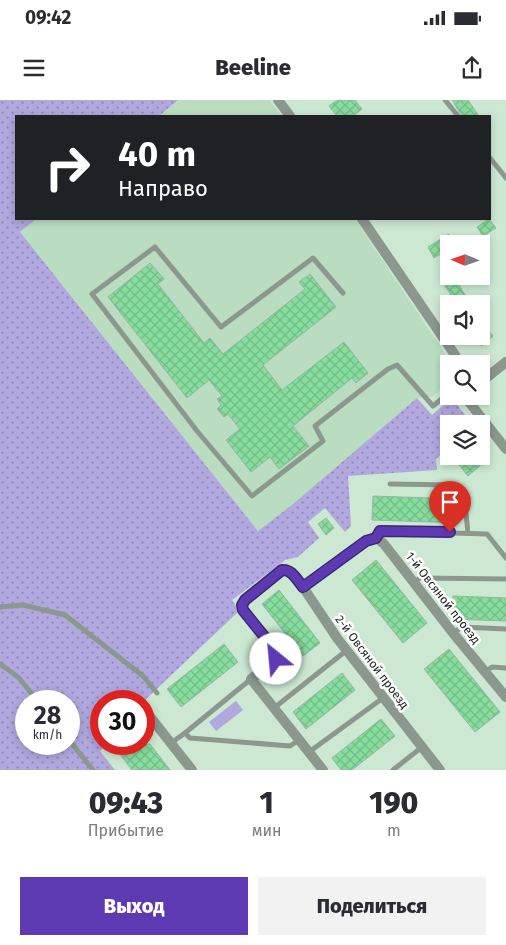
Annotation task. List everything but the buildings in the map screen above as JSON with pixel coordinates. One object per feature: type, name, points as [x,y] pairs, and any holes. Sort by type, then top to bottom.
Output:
[{"type":"street","points":[[278,100],[289,115]]},
{"type":"street","points":[[363,220],[455,355]]},
{"type":"street","points":[[490,375],[506,362]]},
{"type":"street","points":[[471,405],[506,449]]},
{"type":"street","points":[[303,587],[366,541],[376,538]]},
{"type":"street","name":"1-й Овсяной проезд","points":[[376,538],[384,544],[453,633],[506,697]]},
{"type":"street","name":"2-й Овсяной проезд","points":[[251,679],[275,661],[276,656],[275,650],[243,610],[243,602],[285,569],[291,572],[303,587],[347,650],[440,770]]},
{"type":"street","points":[[251,679],[323,770]]},
{"type":"street","points":[[155,723],[192,770]]},
{"type":"lane","points":[[445,100],[457,115]]},
{"type":"lane","points":[[491,159],[506,178]]},
{"type":"lane","points":[[343,293],[313,258],[220,328],[155,247],[92,294],[197,431],[252,496],[323,441],[315,426],[388,369],[397,365],[433,406],[440,400]]},
{"type":"lane","points":[[390,484],[454,485],[458,487],[463,496],[468,533]]},
{"type":"lane","points":[[376,538],[380,531],[486,534],[506,558]]},
{"type":"lane","points":[[414,582],[420,578],[506,580]]},
{"type":"lane","points":[[0,607],[23,604],[65,615],[143,676],[157,693]]},
{"type":"lane","points":[[453,633],[462,627],[506,629]]},
{"type":"lane","points":[[274,708],[347,650]]},
{"type":"lane","points":[[0,664],[18,677],[29,690]]},
{"type":"lane","points":[[486,671],[492,667],[506,668]]},
{"type":"lane","points":[[171,743],[251,679]]},
{"type":"lane","points":[[309,752],[383,698]]},
{"type":"lane","points":[[185,733],[190,738],[290,746],[299,740]]},
{"type":"lane","points":[[393,770],[422,747]]},
{"type":"lane","points":[[80,754],[93,770]]},
{"type":"shaded area","points":[[0,100],[178,100],[160,115],[15,115],[15,220],[35,220],[20,232],[258,531],[293,504],[417,398],[432,415],[443,405],[457,405],[465,415],[440,415],[440,456],[436,459],[437,470],[348,476],[351,526],[345,532],[325,508],[308,522],[319,538],[298,557],[285,560],[232,600],[239,611],[155,691],[90,690],[90,755],[103,755],[115,770],[0,770]]},
{"type":"shaded area","points":[[178,100],[269,100],[281,115],[160,115]]},
{"type":"shaded area","points":[[35,220],[356,220],[446,355],[440,355],[440,390],[432,397],[417,398],[293,504],[258,531],[20,232]]},
{"type":"shaded area","points":[[236,701],[243,710],[216,731],[209,722]]},
{"type":"route","points":[[276,659],[275,650],[243,610],[242,605],[245,600],[282,570],[285,569],[291,572],[303,587],[366,541],[376,538],[380,531],[450,532]]}]
